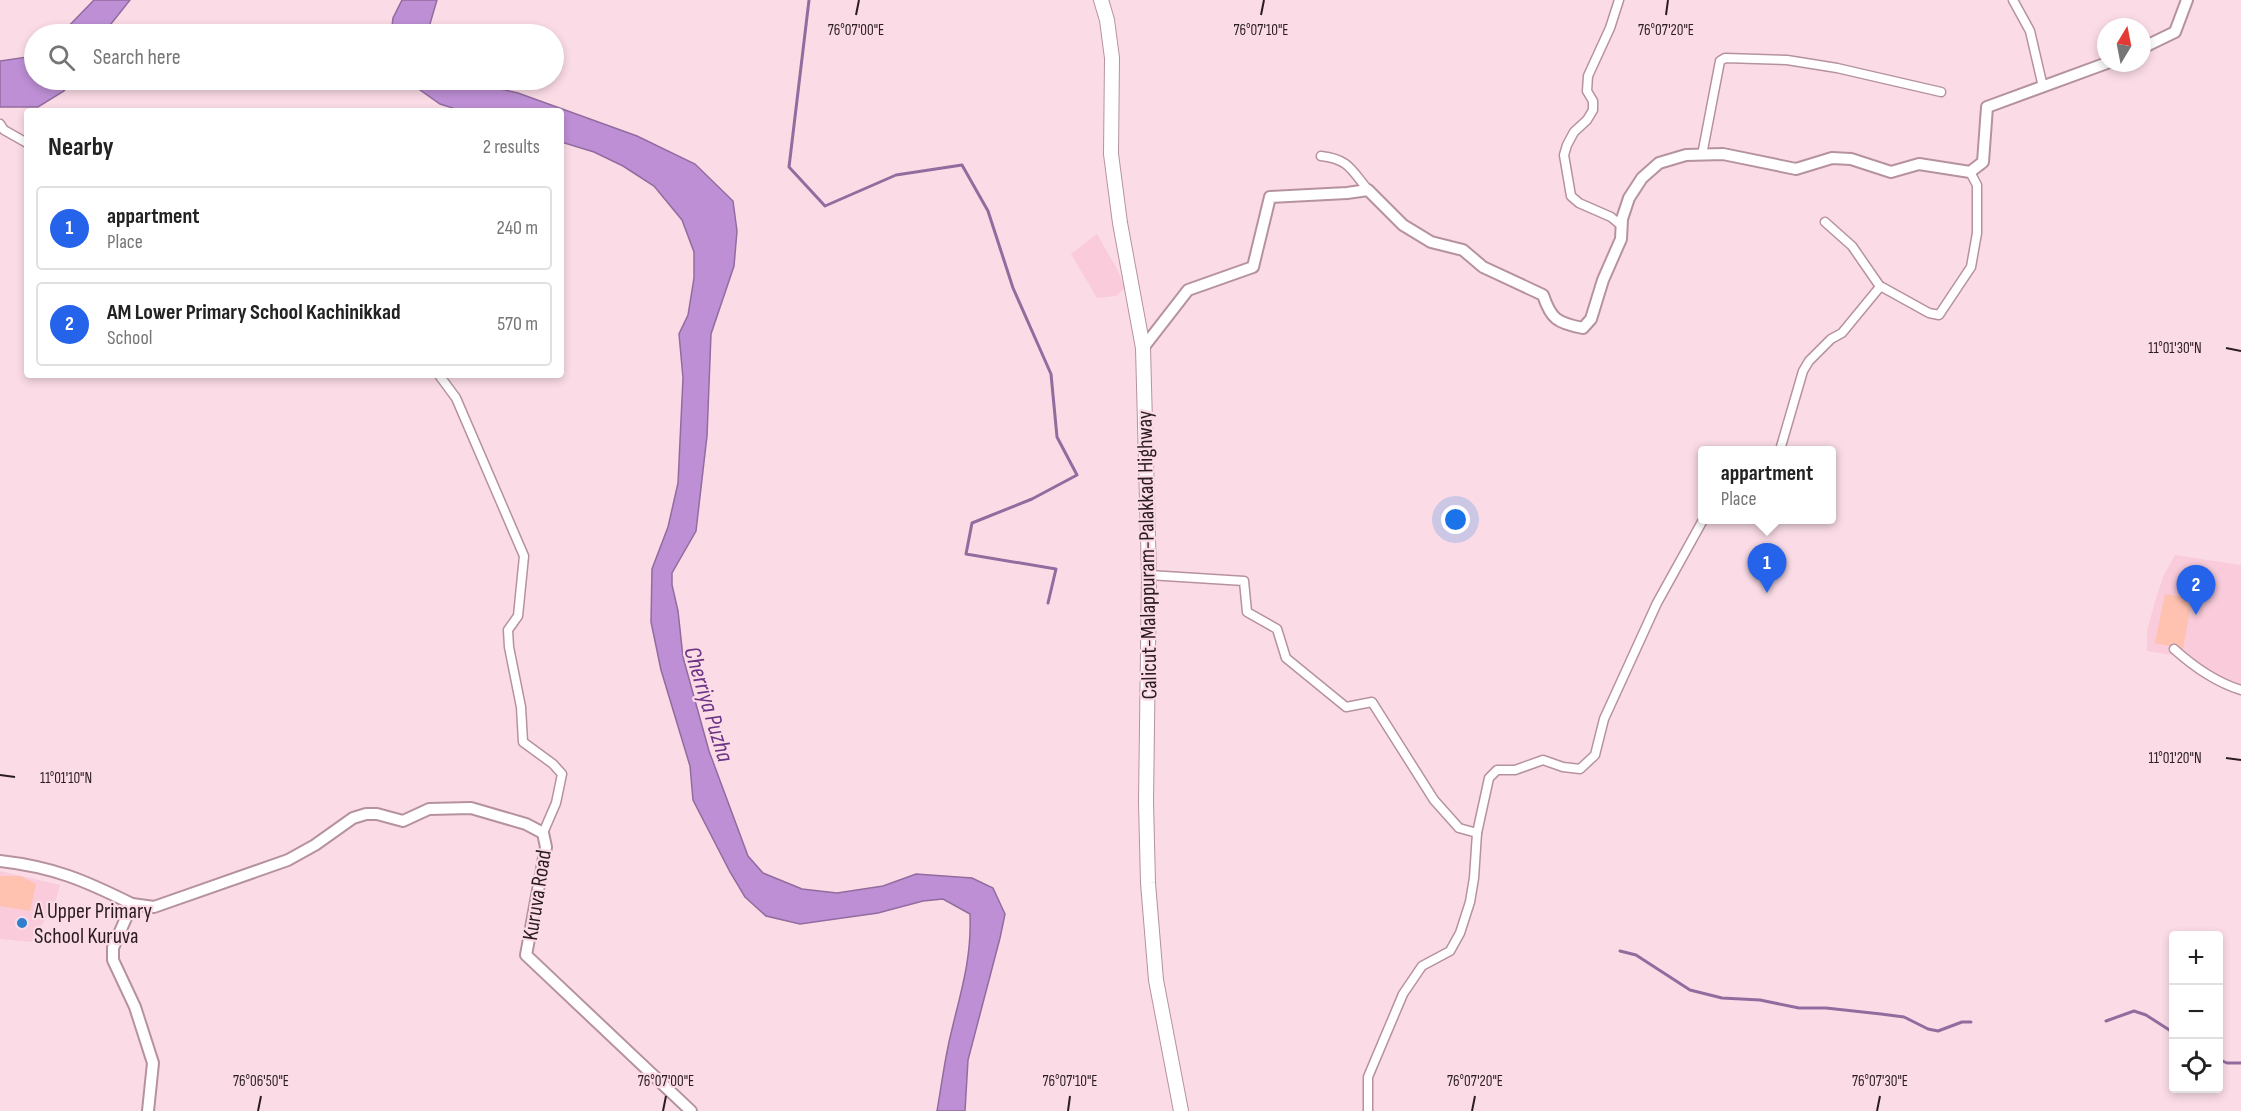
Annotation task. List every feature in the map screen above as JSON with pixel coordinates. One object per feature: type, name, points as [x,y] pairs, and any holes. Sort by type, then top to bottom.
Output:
[{"type":"highway","name":"Calicut-Malappuram-Palakkad Highway","points":[[1101,0],[1107,20],[1112,58],[1111,153],[1120,223],[1143,348],[1149,575],[1146,802],[1148,883],[1156,980],[1181,1111]]},
{"type":"main road","points":[[2151,44],[2175,32],[2187,0]]},
{"type":"main road","points":[[1143,348],[1188,290],[1253,267],[1270,197],[1368,190],[1403,225],[1431,242],[1463,250],[1483,267],[1543,295],[1549,313],[1565,325],[1582,328],[1591,319],[1603,279],[1622,239],[1622,226],[1629,198],[1642,178],[1659,163],[1686,155],[1723,154],[1796,169],[1832,158],[1851,159],[1891,172],[1919,164],[1970,172],[1983,162],[1987,107],[2097,67]]},
{"type":"main road","name":"Kuruva Road","points":[[132,904],[154,907],[288,860],[315,845],[353,818],[366,814],[377,814],[403,821],[429,809],[471,808],[526,824],[543,832],[546,847],[526,955],[691,1111]]},
{"type":"main road","points":[[0,861],[55,870],[90,883],[132,904],[113,948],[113,960],[135,1007],[153,1063],[148,1111]]},
{"type":"street","points":[[1619,0],[1610,28],[1588,76],[1587,92],[1593,101],[1593,110],[1587,120],[1574,132],[1564,155],[1571,196],[1579,203],[1611,217],[1622,226]]},
{"type":"street","points":[[2013,0],[2030,31],[2043,87]]},
{"type":"street","points":[[1702,155],[1720,61],[1725,58],[1787,60],[1837,68],[1941,92]]},
{"type":"street","points":[[0,124],[4,130],[24,141]]},
{"type":"street","points":[[1321,156],[1337,158],[1347,164],[1368,190]]},
{"type":"street","points":[[1878,288],[1882,287],[1929,313],[1939,315],[1971,267],[1977,233],[1977,185],[1970,172]]},
{"type":"street","points":[[1781,446],[1803,371],[1809,361],[1831,339],[1842,333],[1879,285],[1852,246],[1825,222]]},
{"type":"street","points":[[440,378],[456,398],[524,556],[518,616],[508,630],[523,742],[553,764],[562,774],[556,803],[543,832]]},
{"type":"street","points":[[1368,1111],[1368,1077],[1403,994],[1422,966],[1450,951],[1460,933],[1472,886],[1477,833],[1490,778],[1497,770],[1515,770],[1543,760],[1563,767],[1580,769],[1595,755],[1605,719],[1657,603],[1700,524]]},
{"type":"street","points":[[1149,575],[1244,580],[1247,612],[1277,629],[1286,658],[1346,707],[1372,702],[1434,800],[1459,828],[1477,833]]},
{"type":"street","points":[[2174,649],[2189,663],[2221,684],[2241,690]]},
{"type":"shaded area","points":[[94,0],[130,0],[111,24],[71,24]]},
{"type":"shaded area","points":[[402,0],[437,0],[430,24],[392,24]]},
{"type":"shaded area","points":[[24,57],[24,90],[65,90],[38,107],[0,107],[0,61]]},
{"type":"shaded area","points":[[420,90],[505,90],[560,108],[453,108],[440,104]]},
{"type":"shaded area","points":[[564,110],[637,136],[695,164],[733,201],[737,231],[734,266],[711,334],[707,436],[696,531],[672,573],[683,657],[709,751],[748,856],[763,873],[802,889],[837,893],[883,886],[916,874],[972,878],[993,888],[1005,914],[968,1060],[965,1111],[937,1111],[947,1051],[967,964],[970,914],[943,899],[923,901],[878,913],[800,924],[766,916],[745,897],[693,800],[690,766],[661,670],[651,622],[652,569],[668,527],[678,483],[683,378],[679,334],[688,315],[694,278],[694,252],[682,220],[654,186],[623,166],[594,152],[564,143]]},
{"type":"shaded area","points":[[1097,234],[1125,288],[1116,296],[1097,298],[1071,254]]},
{"type":"shaded area","points":[[2175,555],[2241,565],[2241,689],[2230,686],[2185,657],[2147,651],[2147,631],[2156,598],[2164,575]]},
{"type":"shaded area","points":[[2165,594],[2192,598],[2183,649],[2155,643]]},
{"type":"shaded area","name":"A Upper Primary School Kuruva","points":[[0,871],[60,885],[54,906],[31,942],[0,939]]},
{"type":"shaded area","points":[[0,876],[20,876],[36,884],[30,911],[0,906]]},
{"type":"waterway","points":[[809,0],[789,167],[825,206],[896,175],[962,165],[988,211],[1013,288],[1051,374],[1057,437],[1077,475],[1032,499],[972,523],[966,554],[1056,569],[1048,603]]},
{"type":"waterway","points":[[1620,951],[1636,955],[1690,990],[1722,998],[1760,1000],[1799,1008],[1826,1008],[1904,1017],[1928,1029],[1938,1031],[1962,1022],[1971,1022]]},
{"type":"waterway","points":[[2106,1021],[2134,1011],[2146,1015],[2169,1030]]},
{"type":"waterway","points":[[2223,1061],[2241,1063]]},
{"type":"place","name":"appartment","points":[[1767,593]]},
{"type":"place","name":"AM Lower Primary School Kachinikkad","points":[[2196,615]]},
{"type":"place","name":"A Upper Primary School Kuruva","points":[[22,923]]},
{"type":"water label","name":"Cherriya Puzha","points":[[709,704]]}]
